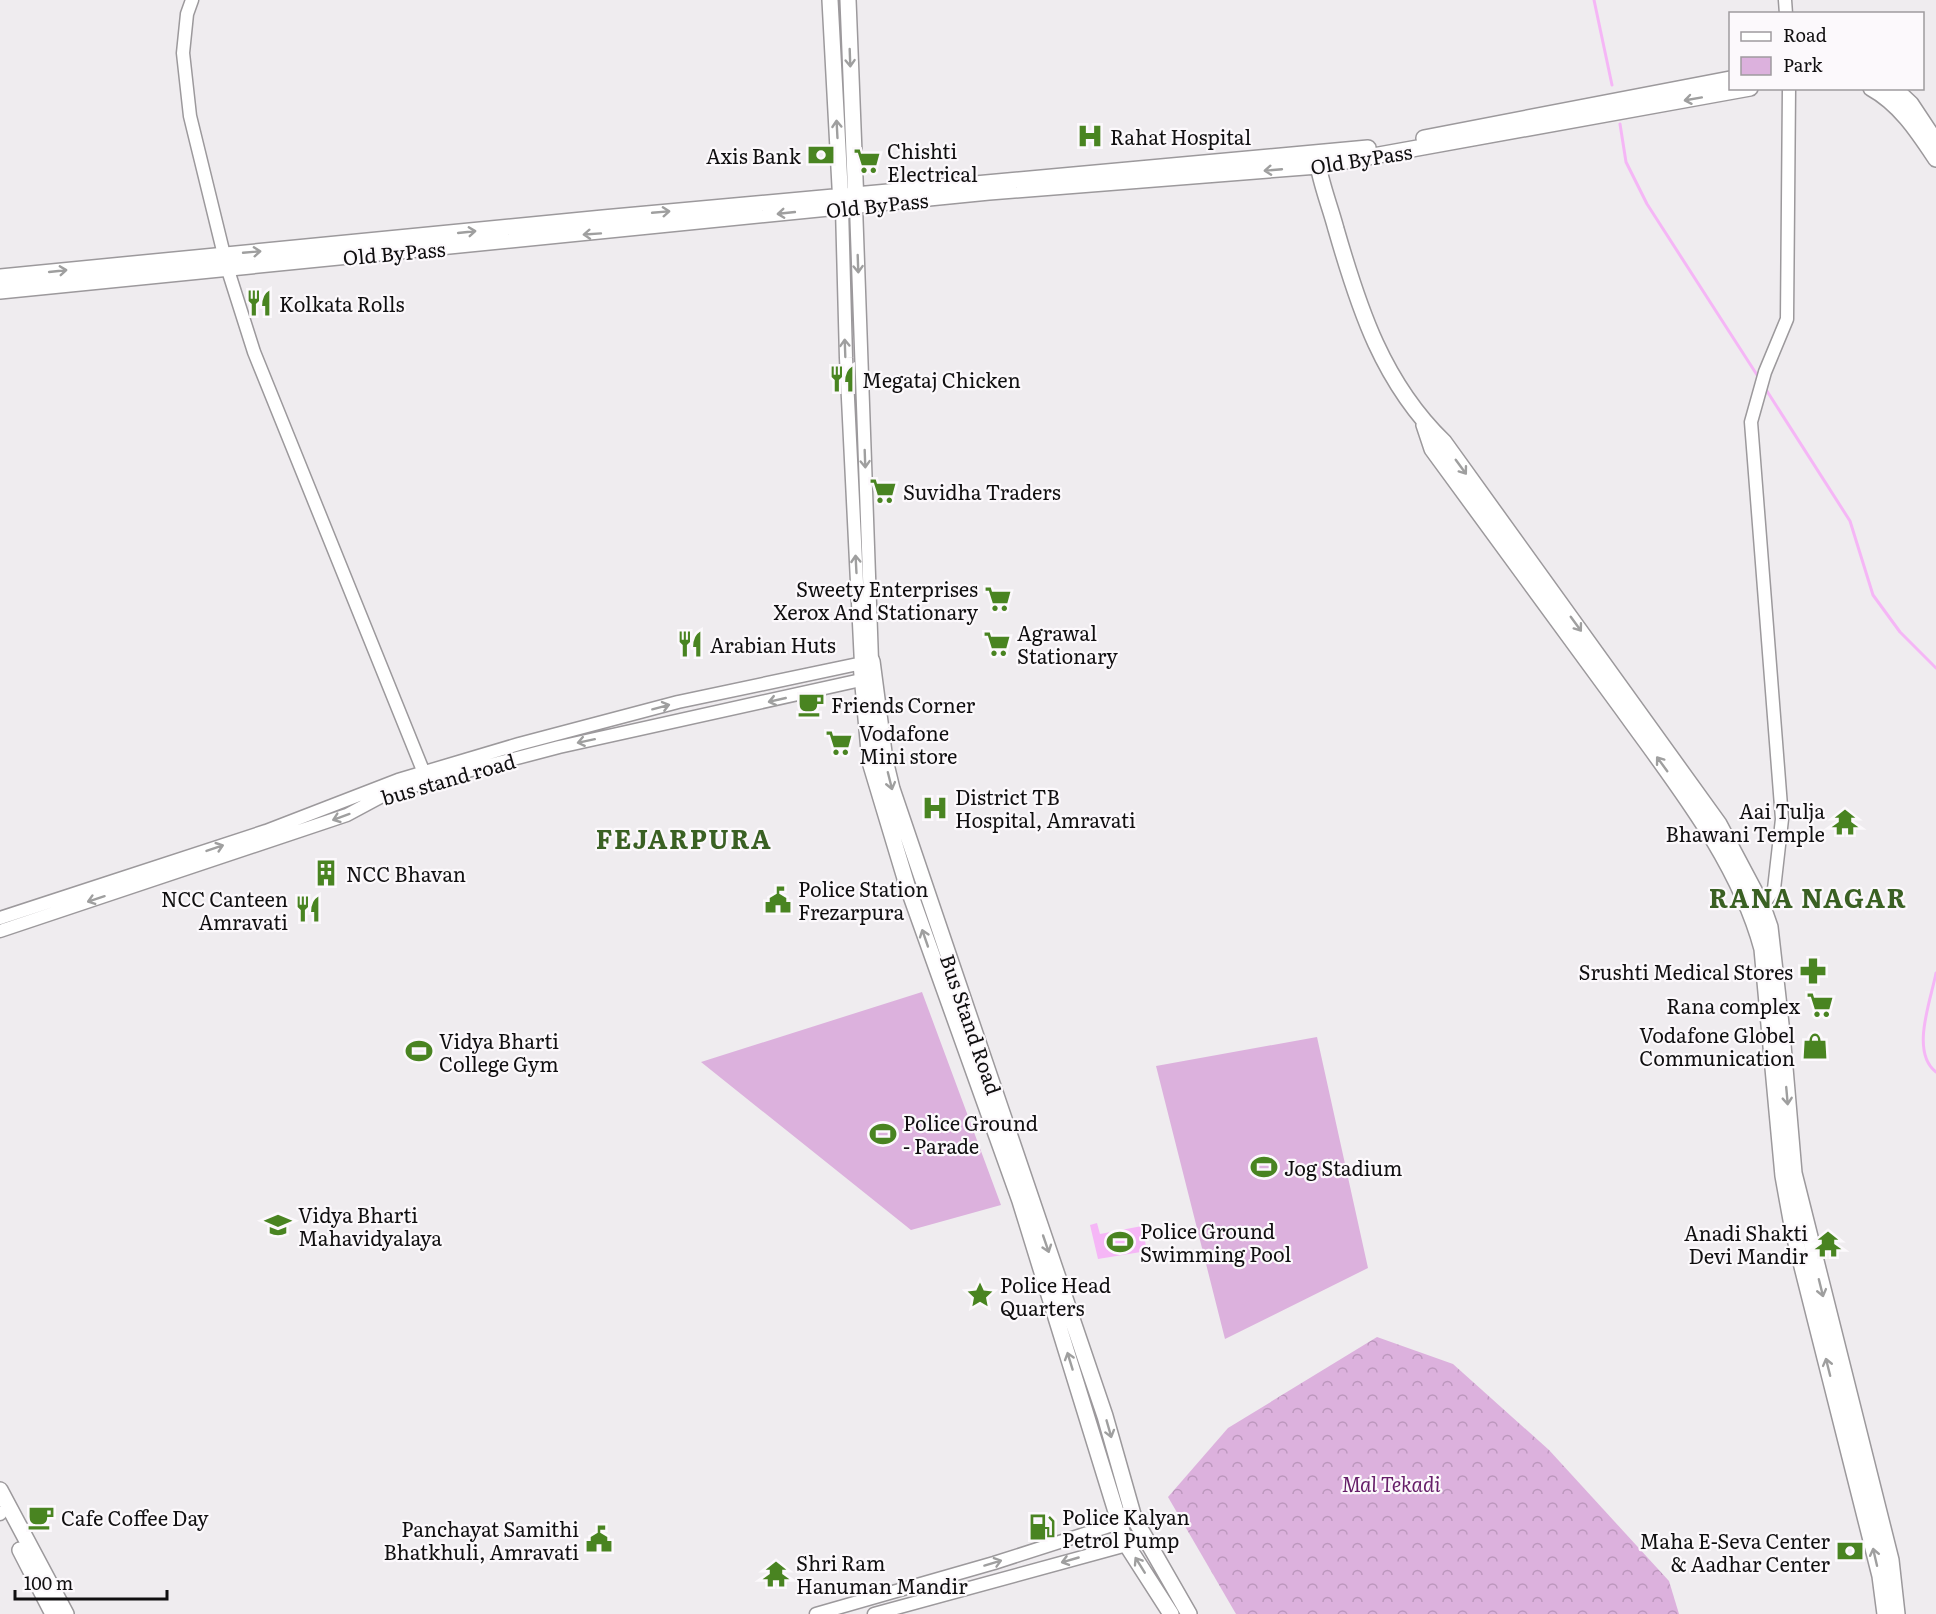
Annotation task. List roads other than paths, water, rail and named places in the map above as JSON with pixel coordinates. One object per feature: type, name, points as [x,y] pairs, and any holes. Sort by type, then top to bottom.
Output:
[{"type":"main road","points":[[830,0],[849,201]]},
{"type":"main road","points":[[848,0],[849,201]]},
{"type":"main road","points":[[1729,79],[1317,160],[1350,276],[1379,356],[1423,422],[1432,449],[1680,790],[1727,865],[1770,927],[1781,1021],[1794,1173],[1891,1560],[1897,1614]]},
{"type":"main road","name":"Old ByPass","points":[[0,291],[225,261],[380,248],[849,201],[989,192],[1317,160],[1738,90]]},
{"type":"main road","points":[[1875,90],[1887,97],[1900,111],[1936,159]]},
{"type":"main road","points":[[1896,90],[1911,104],[1936,141]]},
{"type":"main road","points":[[0,277],[225,261]]},
{"type":"main road","name":"Bus Stand Road","points":[[867,662],[870,762],[907,885],[1020,1202],[1127,1520],[1126,1544],[1171,1614]]},
{"type":"main road","points":[[1758,912],[1785,1187],[1793,1231],[1877,1566],[1885,1614]]},
{"type":"main road","points":[[0,1490],[66,1614]]},
{"type":"main road","points":[[0,1513],[53,1614]]},
{"type":"main road","name":"Bus Stand Road","points":[[1127,1520],[1145,1540],[1189,1614]]},
{"type":"street","points":[[192,0],[187,14],[183,53],[190,116],[225,261],[254,352],[424,773]]},
{"type":"street","points":[[1758,912],[1774,889],[1782,819],[1751,422],[1765,372],[1787,319],[1789,90]]},
{"type":"street","points":[[849,201],[846,358],[867,662]]},
{"type":"street","name":"bus stand road","points":[[0,918],[200,853],[398,780],[519,744],[678,702],[867,662]]},
{"type":"street","name":"bus stand road","points":[[0,931],[347,815],[388,793],[560,747],[868,679]]},
{"type":"street","points":[[816,1614],[1127,1520]]},
{"type":"street","points":[[874,1614],[1145,1540]]},
{"type":"waterway","points":[[1594,0],[1612,85]]},
{"type":"waterway","points":[[1620,124],[1626,162],[1647,204],[1759,378]]},
{"type":"waterway","points":[[1765,388],[1850,521],[1873,595],[1900,632],[1936,668]]},
{"type":"waterway","points":[[1936,973],[1923,1039],[1928,1063],[1936,1072]]},
{"type":"place","name":"Rahat Hospital","points":[[1090,136]]},
{"type":"place","name":"Axis Bank","points":[[821,155]]},
{"type":"place","name":"Chishti Electrical","points":[[867,161]]},
{"type":"place","name":"Kolkata Rolls","points":[[259,303]]},
{"type":"place","name":"Megataj Chicken","points":[[842,379]]},
{"type":"place","name":"Suvidha Traders","points":[[883,491]]},
{"type":"place","name":"Sweety Enterprises Xerox And Stationary","points":[[998,599]]},
{"type":"place","name":"Arabian Huts","points":[[690,644]]},
{"type":"place","name":"Agrawal Stationary","points":[[997,644]]},
{"type":"place","name":"Friends Corner","points":[[811,704]]},
{"type":"place","name":"Vodafone Mini store","points":[[839,743]]},
{"type":"place","name":"District TB Hospital, Amravati","points":[[935,808]]},
{"type":"place","name":"Aai Tulja Bhawani Temple","points":[[1845,822]]},
{"type":"place","name":"NCC Bhavan","points":[[326,873]]},
{"type":"place","name":"Police Station Frezarpura","points":[[778,900]]},
{"type":"place","name":"NCC Canteen Amravati","points":[[308,909]]},
{"type":"place","name":"Srushti Medical Stores","points":[[1813,971]]},
{"type":"place","name":"Rana complex","points":[[1820,1005]]},
{"type":"place","name":"Vodafone Globel Communication","points":[[1815,1046]]},
{"type":"place","name":"Vidya Bharti College Gym","points":[[419,1051]]},
{"type":"place","name":"Police Ground - Parade","points":[[883,1134]]},
{"type":"place","name":"Jog Stadium","points":[[1264,1167]]},
{"type":"place","name":"Vidya Bharti Mahavidyalaya","points":[[278,1225]]},
{"type":"place","name":"Police Ground Swimming Pool","points":[[1120,1242]]},
{"type":"place","name":"Anadi Shakti Devi Mandir","points":[[1828,1244]]},
{"type":"place","name":"Police Head Quarters","points":[[980,1295]]},
{"type":"place","name":"Cafe Coffee Day","points":[[41,1517]]},
{"type":"place","name":"Police Kalyan Petrol Pump","points":[[1042,1527]]},
{"type":"place","name":"Panchayat Samithi Bhatkhuli, Amravati","points":[[599,1539]]},
{"type":"place","name":"Maha E-Seva Center & Aadhar Center","points":[[1850,1551]]},
{"type":"place","name":"Shri Ram Hanuman Mandir","points":[[776,1574]]},
{"type":"district","name":"FEJARPURA","points":[[684,837]]},
{"type":"district","name":"RANA NAGAR","points":[[1808,896]]},
{"type":"park label","name":"Mal Tekadi","points":[[1391,1483]]}]
